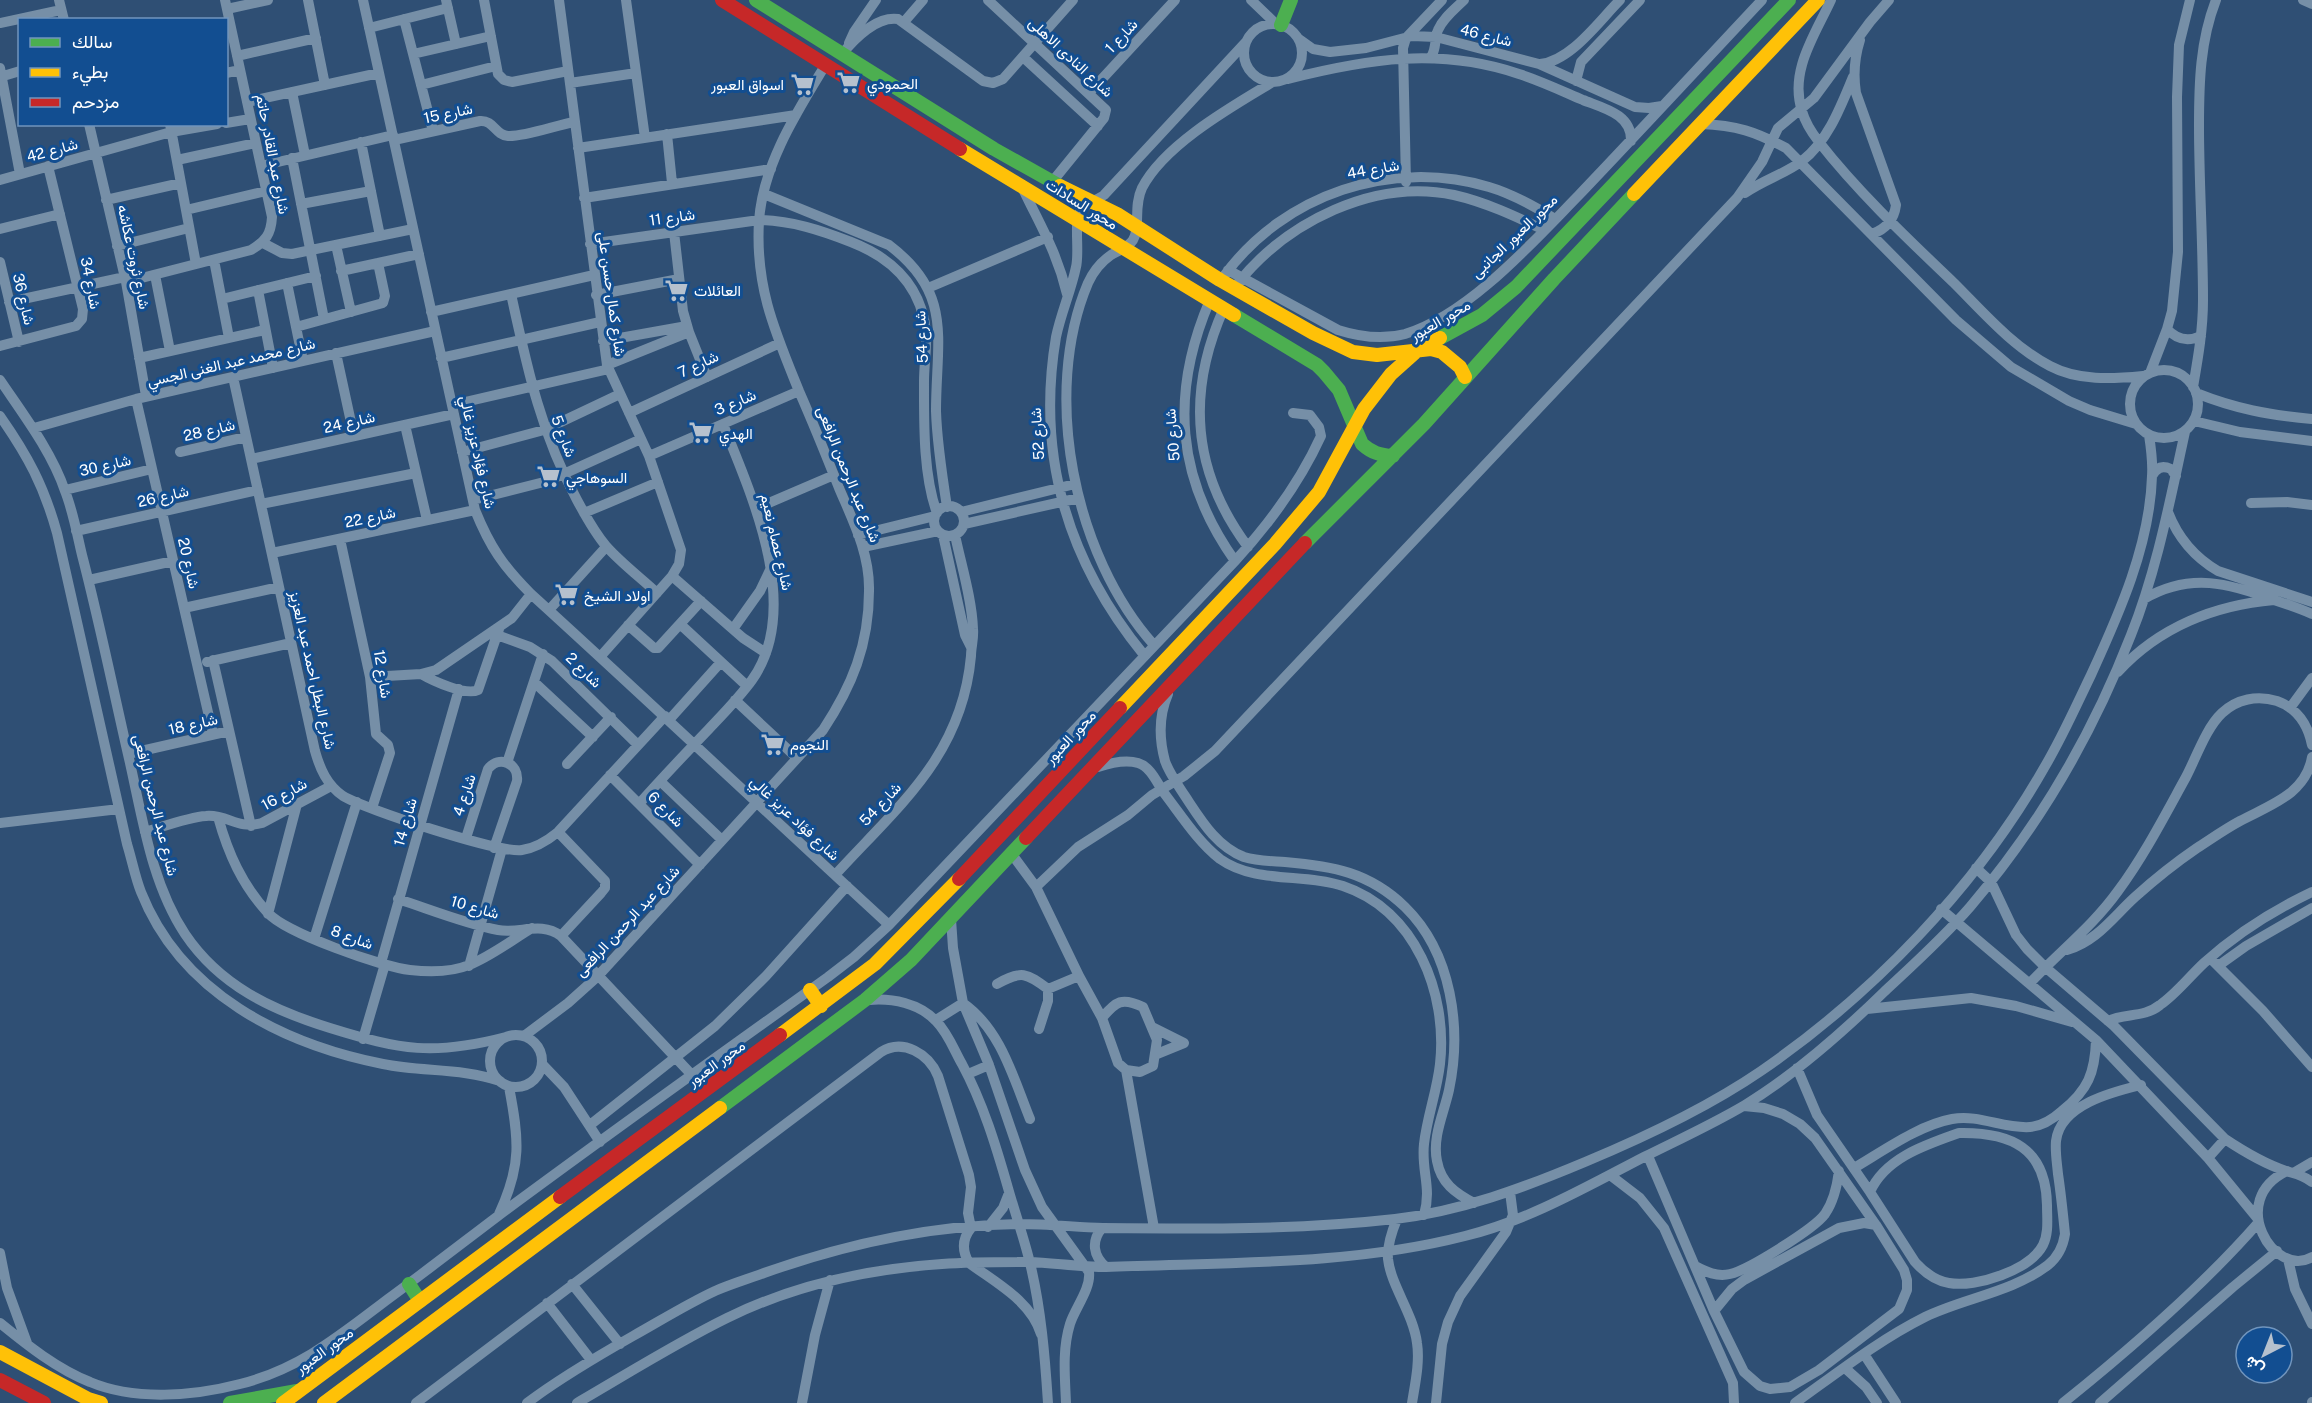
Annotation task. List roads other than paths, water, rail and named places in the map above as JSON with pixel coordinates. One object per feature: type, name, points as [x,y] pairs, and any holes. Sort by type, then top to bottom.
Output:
[{"type":"main road","name":"محور السادات","points":[[722,0],[1076,221],[1317,365],[1341,393],[1352,428],[1362,446],[1371,453],[1392,456]]},
{"type":"main road","points":[[1278,24],[1291,0]]},
{"type":"main road","name":"محور العبور","points":[[282,1403],[821,1006],[896,945],[1275,544],[1325,483],[1352,428],[1377,391],[1407,359],[1419,349],[1482,315],[1516,286],[1789,0]]},
{"type":"main road","points":[[324,1403],[865,1000],[911,960],[1290,558],[1392,456],[1554,279],[1818,0]]},
{"type":"main road","name":"محور السادات","points":[[762,2],[845,51],[994,150],[1052,182],[1095,202],[1137,228],[1238,283],[1313,333],[1353,352],[1377,355],[1431,349],[1448,356],[1460,367],[1465,377]]},
{"type":"main road","points":[[1745,18],[1759,31]]},
{"type":"main road","points":[[810,990],[821,1006]]},
{"type":"main road","points":[[409,1284],[420,1301]]},
{"type":"main road","points":[[0,1352],[88,1399],[101,1403]]},
{"type":"main road","points":[[0,1380],[44,1403]]},
{"type":"main road","points":[[230,1403],[297,1391]]},
{"type":"street","points":[[226,4],[268,0]]},
{"type":"street","points":[[308,0],[325,84]]},
{"type":"street","points":[[484,0],[496,66],[498,74],[504,80],[512,82],[568,71]]},
{"type":"street","name":"شارع كمال حسن على","points":[[559,0],[596,295],[608,367],[649,456],[681,550],[679,564],[672,576],[600,657]]},
{"type":"street","points":[[626,0],[645,138]]},
{"type":"street","points":[[845,51],[876,0]]},
{"type":"street","points":[[904,22],[923,0]]},
{"type":"street","name":"شارع النادى الاهلى","points":[[988,0],[1104,107],[1107,113],[1098,126]]},
{"type":"street","points":[[845,51],[861,35],[885,20],[898,19],[988,83],[993,83],[1003,79],[1073,0]]},
{"type":"street","name":"شارع 1","points":[[1089,93],[1175,0]]},
{"type":"street","points":[[1137,228],[1138,198],[1156,168],[1204,126],[1271,83],[1288,79],[1299,68],[1302,61],[1302,46],[1299,39],[1251,0]]},
{"type":"street","points":[[1407,192],[1403,48],[1406,38],[1442,0]]},
{"type":"street","points":[[1431,57],[1436,48],[1436,37],[1440,26],[1464,0]]},
{"type":"street","points":[[1539,64],[1553,62],[1566,55],[1620,0]]},
{"type":"street","points":[[1576,81],[1581,62],[1640,0]]},
{"type":"street","name":"محور العبور الجانبى","points":[[1238,283],[1338,330],[1371,338],[1389,337],[1422,327],[1460,304],[1497,276],[1544,231],[1762,0]]},
{"type":"street","points":[[1831,0],[1799,73],[1802,110],[1819,142],[1890,221],[2002,330],[2050,366],[2072,374],[2118,379],[2170,371],[2184,376],[2195,390],[2227,405],[2253,412],[2312,419]]},
{"type":"street","points":[[1036,887],[1077,847],[1128,815],[1152,795],[1215,751],[1737,198],[1758,169],[1783,122],[1802,110],[1825,84],[1889,0]]},
{"type":"street","points":[[2185,432],[2167,438],[2148,435],[2136,424],[2131,413],[2130,399],[2135,387],[2146,375],[2167,329],[2172,311],[2178,252],[2176,97],[2179,45],[2190,0]]},
{"type":"street","points":[[577,1403],[729,1317],[783,1295],[830,1280],[884,1270],[942,1264],[1030,1262],[1106,1267],[1272,1262],[1350,1257],[1450,1240],[1511,1222],[1610,1175],[1744,1106],[1797,1068],[1866,1009],[1956,923],[2011,856],[2051,797],[2112,679],[2144,599],[2168,512],[2185,432],[2194,421],[2198,407],[2195,390],[2203,301],[2199,146],[2200,75],[2205,33],[2216,0]]},
{"type":"street","points":[[2303,0],[2312,4]]},
{"type":"street","name":"شارع فؤاد عزيز غالي","points":[[366,1],[369,28],[462,452],[474,505],[488,542],[507,570],[531,594],[695,743],[756,803],[889,925]]},
{"type":"street","name":"شارع عبد القادر حاتم","points":[[226,4],[272,217],[271,231],[263,243]]},
{"type":"street","points":[[369,28],[447,4],[456,44]]},
{"type":"street","points":[[23,18],[61,10]]},
{"type":"street","points":[[0,23],[18,19]]},
{"type":"street","points":[[404,19],[433,131]]},
{"type":"street","points":[[1870,22],[1860,38],[1855,57],[1856,93],[1895,200],[1895,211],[1890,221],[1872,234]]},
{"type":"street","points":[[1076,221],[1080,211],[1095,202],[1114,185],[1257,28],[1278,24]]},
{"type":"street","points":[[413,54],[491,36]]},
{"type":"street","name":"شارع 46","points":[[1299,39],[1313,49],[1330,52],[1366,48],[1419,36],[1436,37],[1539,64],[1635,107],[1662,106]]},
{"type":"street","points":[[237,56],[316,38]]},
{"type":"street","points":[[1246,42],[1244,56],[1248,68],[1258,78],[1271,83]]},
{"type":"street","points":[[1023,57],[1098,126],[1052,182]]},
{"type":"street","name":"شارع 46","points":[[1288,79],[1348,65],[1404,58],[1431,57],[1498,67],[1540,81],[1622,117],[1630,128],[1631,141]]},
{"type":"street","name":"شارع عبد الرحمن الرافعى","points":[[524,1036],[568,1003],[597,977],[823,730],[859,664],[867,627],[870,589],[863,547],[765,304],[760,274],[759,220],[771,169],[796,115],[826,64]]},
{"type":"street","points":[[421,85],[496,66]]},
{"type":"street","points":[[228,73],[240,70]]},
{"type":"street","points":[[18,71],[1,74],[15,122],[20,174]]},
{"type":"street","points":[[247,102],[379,72]]},
{"type":"street","points":[[570,83],[636,73]]},
{"type":"street","points":[[1737,198],[1761,182],[1802,161],[1834,121],[1854,76]]},
{"type":"street","points":[[292,92],[305,155]]},
{"type":"street","points":[[578,148],[796,115]]},
{"type":"street","points":[[228,123],[250,118]]},
{"type":"street","name":"شارع 15","points":[[261,166],[361,142],[486,121],[499,132],[511,136],[574,122]]},
{"type":"street","points":[[1701,124],[1727,125],[1751,131],[1786,148],[1802,161],[1956,320],[2011,367],[2069,401],[2136,424]]},
{"type":"street","name":"شارع ثروت عكاشه","points":[[88,126],[125,280],[139,358],[141,397]]},
{"type":"street","name":"شارع 42","points":[[0,180],[95,153],[170,128],[194,126]]},
{"type":"street","points":[[170,128],[196,264]]},
{"type":"street","points":[[667,134],[672,183]]},
{"type":"street","points":[[361,142],[380,236]]},
{"type":"street","points":[[177,160],[256,143]]},
{"type":"street","points":[[292,158],[324,319]]},
{"type":"street","name":"شارع 34","points":[[0,346],[76,327],[82,319],[83,309],[48,166]]},
{"type":"street","points":[[584,198],[771,169]]},
{"type":"street","name":"شارع 44","points":[[1224,275],[1247,248],[1293,212],[1319,198],[1346,188],[1382,180],[1443,178],[1490,187],[1520,199],[1555,219]]},
{"type":"street","points":[[106,200],[181,183]]},
{"type":"street","points":[[1020,184],[1048,237],[1067,295]]},
{"type":"street","points":[[186,210],[266,191]]},
{"type":"street","points":[[301,204],[371,191]]},
{"type":"street","name":"شارع 44","points":[[1238,283],[1276,244],[1311,221],[1369,198],[1407,192],[1452,195],[1473,200],[1515,216],[1544,231]]},
{"type":"street","name":"شارع 54","points":[[764,194],[889,244],[905,256],[918,271],[928,288],[938,319],[936,411],[940,459],[940,512]]},
{"type":"street","points":[[0,229],[60,214]]},
{"type":"street","name":"شارع 54","points":[[759,220],[781,220],[803,224],[867,248],[897,268],[909,282],[924,315],[926,333],[924,411],[931,492],[940,512]]},
{"type":"street","name":"شارع 11","points":[[590,244],[759,220]]},
{"type":"street","name":"شارع 52","points":[[1076,221],[1079,251],[1077,266],[1056,338],[1051,382],[1052,449],[1062,502],[1071,532],[1109,609],[1144,655]]},
{"type":"street","points":[[117,246],[189,228]]},
{"type":"street","name":"شارع 52","points":[[1137,228],[1133,240],[1124,249],[1107,258],[1094,272],[1083,296],[1073,338],[1067,381],[1067,413],[1075,484],[1089,530],[1115,591],[1127,612],[1154,645]]},
{"type":"street","points":[[9,302],[78,287],[155,275],[251,250],[263,243],[282,253],[292,254],[413,229]]},
{"type":"street","points":[[674,232],[688,329],[707,377]]},
{"type":"street","points":[[928,288],[1048,237]]},
{"type":"street","points":[[1894,257],[1909,240]]},
{"type":"street","points":[[336,245],[351,312]]},
{"type":"street","points":[[341,270],[419,254]]},
{"type":"street","points":[[214,260],[229,338]]},
{"type":"street","name":"شارع 36","points":[[0,262],[19,342]]},
{"type":"street","points":[[296,327],[380,304],[385,300],[378,263]]},
{"type":"street","points":[[155,275],[171,351]]},
{"type":"street","points":[[431,312],[594,275]]},
{"type":"street","points":[[222,299],[316,276]]},
{"type":"street","points":[[596,295],[679,279]]},
{"type":"street","points":[[287,283],[303,361]]},
{"type":"street","points":[[258,290],[273,368]]},
{"type":"street","name":"شارع 5","points":[[511,294],[531,387],[544,430],[563,474],[606,547],[657,593]]},
{"type":"street","name":"شارع 50","points":[[1210,300],[1194,341],[1188,364],[1184,398],[1185,433],[1190,467],[1200,500],[1221,542],[1235,561]]},
{"type":"street","name":"شارع 50","points":[[1224,308],[1203,366],[1199,398],[1200,430],[1203,451],[1215,492],[1235,530],[1248,547]]},
{"type":"street","points":[[441,358],[600,322]]},
{"type":"street","points":[[603,341],[688,329]]},
{"type":"street","name":"شارع 24","points":[[251,459],[405,425],[453,409],[608,367],[688,329]]},
{"type":"street","points":[[2167,329],[2172,335],[2187,340],[2201,336]]},
{"type":"street","points":[[139,358],[265,330]]},
{"type":"street","name":"شارع محمد عبد الغنى الجسي","points":[[34,428],[141,397],[435,330]]},
{"type":"street","name":"شارع 7","points":[[629,413],[780,343]]},
{"type":"street","points":[[336,353],[354,436]]},
{"type":"street","name":"شارع البطل احمد عبد العزيز","points":[[233,376],[315,751],[320,769],[331,786]]},
{"type":"street","name":"شارع عبد الرحمن الرافعى","points":[[0,380],[34,428],[65,490],[89,580],[145,832],[164,897],[186,935],[214,968],[249,995],[288,1015],[363,1039],[390,1046],[444,1050],[506,1037]]},
{"type":"street","name":"شارع 3","points":[[649,456],[799,391]]},
{"type":"street","points":[[462,452],[544,430],[620,394]]},
{"type":"street","name":"شارع 20","points":[[141,397],[152,469],[213,734]]},
{"type":"street","points":[[0,1323],[28,1346],[90,1383],[115,1390],[140,1393],[180,1394],[210,1390],[268,1376],[295,1365],[331,1342],[498,1216],[810,990],[854,957],[889,925],[1235,561],[1284,503],[1321,436],[1319,427],[1310,415],[1293,413]]},
{"type":"street","points":[[0,416],[34,468],[48,500],[61,548],[119,809],[142,893],[166,938],[198,977],[237,1009],[282,1033],[356,1058],[410,1068],[475,1074],[504,1084],[524,1086],[537,1078],[542,1064]]},
{"type":"street","points":[[2194,421],[2240,432],[2312,441]]},
{"type":"street","name":"شارع عصام نعيم","points":[[639,804],[747,686],[766,653],[773,626],[775,597],[757,508],[723,424]]},
{"type":"street","points":[[405,425],[427,520]]},
{"type":"street","points":[[527,1403],[591,1360],[716,1291],[807,1258],[870,1241],[934,1231],[1018,1224],[1102,1228],[1280,1228],[1424,1215],[1510,1192],[1646,1135],[1734,1088],[1759,1072],[1851,1000],[1904,949],[1976,868],[2005,830],[2040,776],[2105,645],[2140,548],[2147,518],[2152,476],[2148,435]]},
{"type":"street","name":"شارع 28","points":[[180,452],[246,437]]},
{"type":"street","name":"شارع 22","points":[[272,554],[427,520],[535,486],[641,439]]},
{"type":"street","points":[[2152,476],[2162,467],[2171,469],[2176,476]]},
{"type":"street","name":"شارع 30","points":[[65,490],[152,469]]},
{"type":"street","points":[[261,504],[416,473]]},
{"type":"street","points":[[757,508],[834,475]]},
{"type":"street","points":[[584,513],[658,482]]},
{"type":"street","points":[[961,512],[1075,484]]},
{"type":"street","name":"شارع 26","points":[[61,548],[77,537],[162,512],[258,490]]},
{"type":"street","points":[[964,524],[1079,498]]},
{"type":"street","points":[[2251,503],[2288,502],[2312,505]]},
{"type":"street","points":[[858,535],[953,507],[961,512],[964,524],[955,535],[941,533],[863,547]]},
{"type":"street","points":[[940,512],[935,525],[941,533]]},
{"type":"street","points":[[2168,512],[2184,543],[2208,566],[2312,602]]},
{"type":"street","name":"شارع 54","points":[[941,533],[965,634],[971,647]]},
{"type":"street","name":"شارع 54","points":[[835,875],[919,784],[937,760],[951,734],[961,706],[968,677],[973,625],[955,535]]},
{"type":"street","name":"شارع 12","points":[[340,539],[370,676],[376,734],[390,753],[372,808]]},
{"type":"street","points":[[549,610],[606,547]]},
{"type":"street","points":[[89,580],[173,561]]},
{"type":"street","points":[[733,629],[760,591],[770,570]]},
{"type":"street","points":[[672,576],[733,629],[766,653]]},
{"type":"street","points":[[2144,599],[2172,586],[2206,582],[2240,589],[2312,614]]},
{"type":"street","points":[[184,608],[279,587]]},
{"type":"street","points":[[370,676],[422,674],[436,670],[498,631],[531,594]]},
{"type":"street","points":[[2112,679],[2136,655],[2185,622],[2224,608],[2274,600]]},
{"type":"street","points":[[628,625],[651,645],[658,648],[700,601]]},
{"type":"street","points":[[680,624],[747,686]]},
{"type":"street","points":[[422,674],[473,693],[478,690],[498,631]]},
{"type":"street","name":"شارع 2","points":[[498,631],[543,654],[562,669],[638,745]]},
{"type":"street","points":[[197,664],[291,643]]},
{"type":"street","points":[[469,966],[517,781],[518,774],[514,767],[507,763],[543,654]]},
{"type":"street","points":[[213,660],[251,826]]},
{"type":"street","points":[[331,786],[343,796],[372,808],[498,849],[521,851],[541,845],[558,832],[638,745],[721,662]]},
{"type":"street","points":[[2290,708],[2312,678]]},
{"type":"street","points":[[534,682],[593,737]]},
{"type":"street","points":[[1173,684],[1164,707],[1160,731],[1166,763],[1202,824],[1226,847],[1255,860],[1334,867],[1361,876],[1397,900],[1416,920],[1438,958],[1449,992],[1455,1031],[1453,1067],[1437,1134],[1437,1161],[1442,1178],[1447,1185],[1474,1203]]},
{"type":"street","name":"شارع 14","points":[[363,1039],[398,899],[459,689]]},
{"type":"street","points":[[2030,983],[2101,913],[2129,876],[2220,714],[2238,702],[2259,698],[2281,702],[2303,721],[2312,745]]},
{"type":"street","points":[[735,700],[797,758]]},
{"type":"street","points":[[567,764],[611,717]]},
{"type":"street","name":"شارع 18","points":[[128,754],[229,731]]},
{"type":"street","points":[[2064,951],[2081,946],[2096,937],[2134,898],[2194,850],[2237,822],[2292,794],[2304,780],[2312,756]]},
{"type":"street","name":"شارع 4","points":[[466,838],[488,769],[492,763],[500,761],[507,763]]},
{"type":"street","points":[[1089,770],[1115,762],[1137,763],[1147,769],[1214,854],[1232,866],[1250,872],[1343,886],[1373,901],[1398,922],[1408,935],[1425,964],[1436,998],[1442,1045],[1437,1082],[1424,1141],[1423,1166],[1428,1191],[1424,1215]]},
{"type":"street","name":"شارع 6","points":[[610,775],[700,865]]},
{"type":"street","points":[[660,781],[722,840]]},
{"type":"street","name":"شارع 16","points":[[145,832],[206,816],[251,826],[262,823],[331,786]]},
{"type":"street","points":[[314,939],[357,802]]},
{"type":"street","points":[[268,914],[297,804]]},
{"type":"street","points":[[0,823],[119,809]]},
{"type":"street","name":"شارع 8","points":[[218,817],[231,861],[268,914],[290,929],[383,964],[410,970],[469,966],[532,928]]},
{"type":"street","points":[[558,832],[605,882],[605,888],[601,893],[561,936],[597,977],[692,1074]]},
{"type":"street","points":[[1011,853],[1036,887],[1102,1018],[1118,1063],[1126,1070],[1140,1072],[1153,1066],[1157,1040],[1143,1007],[1130,1001],[1114,1004],[1102,1018]]},
{"type":"street","points":[[1327,882],[1334,867]]},
{"type":"street","points":[[1976,868],[1991,882],[2016,934],[2045,967],[2108,1022],[2225,1139],[2246,1152],[2312,1182]]},
{"type":"street","points":[[590,1125],[715,1026],[749,993],[847,886]]},
{"type":"street","points":[[2108,1022],[2115,1018],[2143,1015],[2161,1005],[2214,962],[2253,924],[2312,892]]},
{"type":"street","name":"شارع 10","points":[[398,899],[497,930],[514,931],[542,927],[561,936]]},
{"type":"street","points":[[2214,962],[2312,908]]},
{"type":"street","points":[[1941,909],[2078,1024],[2141,1085],[2208,1158],[2258,1221],[2263,1234],[2277,1251],[2288,1259],[2298,1261],[2312,1257]]},
{"type":"street","points":[[951,919],[953,948],[963,1003],[989,1065],[1033,1190],[1042,1207],[1087,1267],[1089,1282],[1070,1324],[1065,1347],[1066,1403]]},
{"type":"street","points":[[2214,962],[2263,1011],[2312,1067]]},
{"type":"street","points":[[997,984],[1013,975],[1029,975],[1048,989]]},
{"type":"street","points":[[1048,989],[1079,976]]},
{"type":"street","points":[[1039,1029],[1048,1001],[1048,989]]},
{"type":"street","points":[[1866,1009],[1971,998],[2016,1006],[2078,1024]]},
{"type":"street","points":[[865,1000],[891,1000],[904,1003],[936,1020],[968,1074],[984,1112],[1030,1262],[1048,1403]]},
{"type":"street","points":[[936,1020],[963,1003]]},
{"type":"street","points":[[963,1003],[977,1014],[999,1045],[1030,1119]]},
{"type":"street","points":[[1152,1027],[1184,1043],[1156,1054]]},
{"type":"street","points":[[498,1216],[512,1187],[517,1162],[515,1114],[504,1084],[491,1069],[491,1054],[499,1041],[506,1037],[524,1036],[538,1047],[542,1064],[564,1087],[600,1142]]},
{"type":"street","points":[[1854,1168],[1928,1126],[1942,1121],[1955,1118],[1979,1119],[2030,1127],[2044,1123],[2057,1116],[2078,1098],[2089,1080],[2095,1061],[2096,1040]]},
{"type":"street","points":[[416,1403],[881,1052],[891,1047],[901,1047],[921,1053],[936,1071],[969,1175],[971,1187],[968,1214],[971,1228],[965,1237],[964,1248],[969,1263],[1028,1308],[1041,1334]]},
{"type":"street","points":[[968,1074],[989,1065]]},
{"type":"street","points":[[1797,1068],[1817,1115],[1915,1262],[1924,1272],[1935,1279],[1961,1284],[2022,1267],[2034,1257],[2043,1244],[2048,1229],[2047,1191],[2042,1172],[2030,1153],[2019,1143],[1994,1134],[1959,1133],[1934,1142],[1896,1161],[1880,1174],[1870,1192]]},
{"type":"street","points":[[1126,1070],[1155,1228]]},
{"type":"street","points":[[1795,1403],[1864,1354],[1926,1317],[2032,1275],[2053,1260],[2064,1245],[2065,1234],[2056,1156],[2058,1133],[2067,1118],[2084,1106],[2111,1093],[2141,1085]]},
{"type":"street","points":[[1648,1156],[1735,1356],[1751,1380],[1770,1389],[1791,1387],[1819,1370],[1892,1316],[1904,1300],[1907,1290],[1904,1270],[1876,1225],[1815,1138],[1800,1124],[1783,1114],[1764,1108],[1744,1106]]},
{"type":"street","points":[[2019,1143],[2030,1127]]},
{"type":"street","points":[[2208,1158],[2225,1139]]},
{"type":"street","points":[[2063,1403],[2131,1346],[2212,1272],[2258,1221],[2260,1195],[2266,1184],[2276,1176],[2312,1162]]},
{"type":"street","points":[[1695,1266],[1717,1275],[1739,1271],[1812,1227],[1824,1215],[1832,1202],[1839,1171]]},
{"type":"street","points":[[1610,1175],[1640,1198],[1664,1228],[1733,1383],[1734,1403]]},
{"type":"street","points":[[1436,1403],[1442,1344],[1448,1322],[1460,1296],[1500,1243],[1511,1222],[1514,1208],[1510,1192]]},
{"type":"street","points":[[987,1227],[1003,1208],[1009,1193]]},
{"type":"street","points":[[1397,1219],[1388,1251],[1391,1271],[1412,1319],[1418,1345],[1412,1403]]},
{"type":"street","points":[[1714,1311],[1732,1288],[1827,1233],[1851,1224],[1876,1225]]},
{"type":"street","points":[[1102,1228],[1096,1237],[1095,1248],[1098,1259],[1106,1267]]},
{"type":"street","points":[[2100,1403],[2277,1251]]},
{"type":"street","points":[[0,1253],[14,1314],[28,1346]]},
{"type":"street","points":[[2288,1259],[2295,1289],[2312,1324]]},
{"type":"street","points":[[802,1403],[815,1335],[830,1280]]},
{"type":"street","points":[[572,1284],[620,1344]]},
{"type":"street","points":[[547,1303],[591,1360]]},
{"type":"street","points":[[1864,1354],[1896,1403]]},
{"type":"street","points":[[1845,1368],[1866,1387],[1877,1403]]},
{"type":"place","name":"الحمودي","points":[[849,83]]},
{"type":"place","name":"اسواق العبور","points":[[802,84]]},
{"type":"place","name":"العائلات","points":[[676,290]]},
{"type":"place","name":"الهدي","points":[[701,433]]},
{"type":"place","name":"السوهاجي","points":[[548,477]]},
{"type":"place","name":"اولاد الشيخ","points":[[566,595]]},
{"type":"place","name":"النجوم","points":[[772,744]]}]
